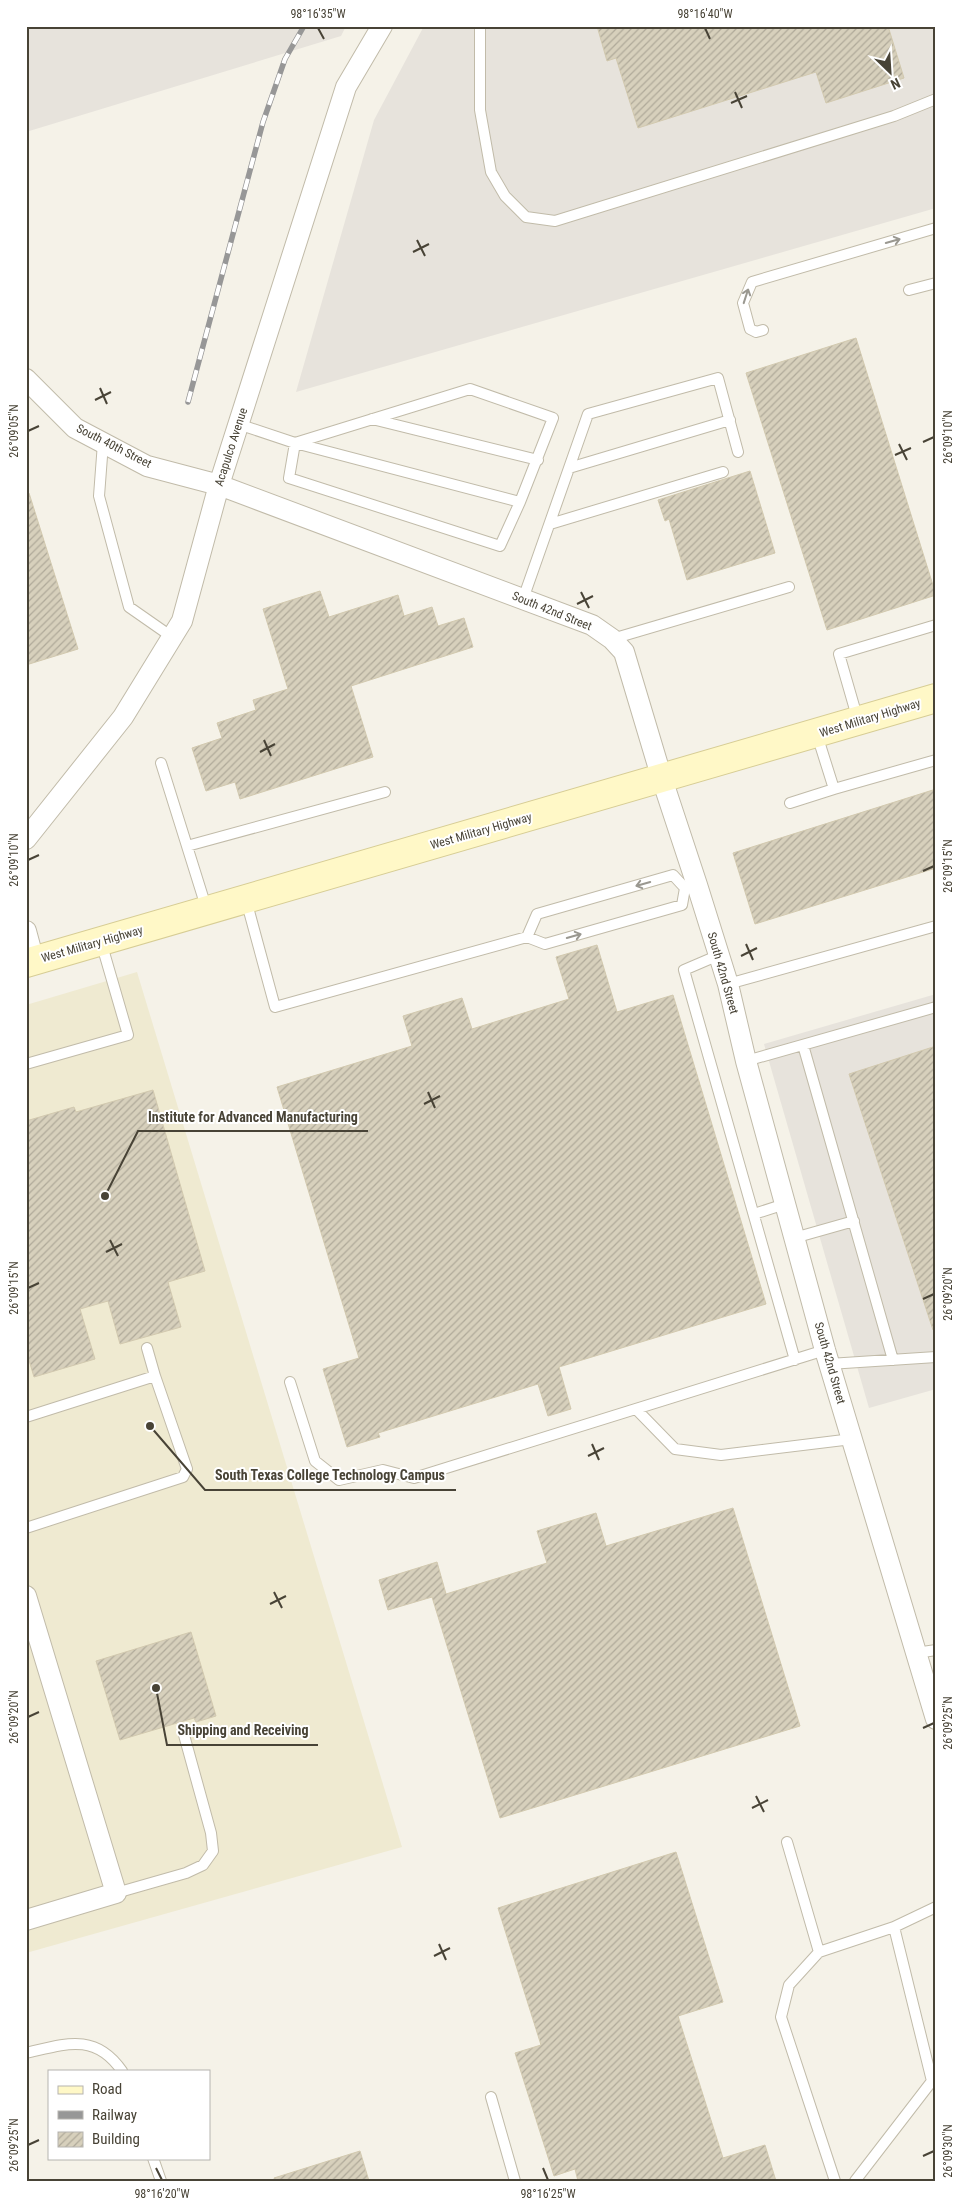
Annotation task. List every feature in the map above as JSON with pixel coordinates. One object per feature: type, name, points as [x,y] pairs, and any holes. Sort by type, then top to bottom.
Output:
[{"type":"main road","name":"West Military Highway","points":[[30,962],[936,698]]},
{"type":"street","name":"Acapulco Avenue","points":[[26,839],[124,717],[182,621],[219,485],[346,86],[382,26]]},
{"type":"street","name":"South 40th Street","points":[[26,379],[75,428],[148,466],[219,485]]},
{"type":"street","name":"South 42nd Street","points":[[219,485],[592,624],[612,639],[624,652],[662,779],[691,886],[719,955],[728,984],[746,1061],[827,1357],[936,1720]]},
{"type":"street","points":[[26,931],[30,962]]},
{"type":"street","points":[[26,1596],[116,1893],[26,1920]]},
{"type":"lane","points":[[480,26],[480,110],[491,172],[505,196],[526,217],[555,221],[894,116],[936,100]]},
{"type":"lane","points":[[763,330],[756,332],[750,329],[743,303],[752,282],[936,228]]},
{"type":"lane","points":[[909,290],[936,283]]},
{"type":"lane","points":[[523,599],[588,414],[718,378],[738,452]]},
{"type":"lane","points":[[470,388],[553,418],[538,460],[500,546],[289,478],[295,443],[470,388]]},
{"type":"lane","points":[[372,419],[538,460]]},
{"type":"lane","points":[[569,468],[730,420]]},
{"type":"lane","points":[[238,424],[295,443],[520,502]]},
{"type":"lane","points":[[103,443],[99,496],[129,607],[172,637]]},
{"type":"lane","points":[[550,524],[724,472]]},
{"type":"lane","points":[[612,639],[789,587]]},
{"type":"lane","points":[[858,721],[839,654],[936,625]]},
{"type":"lane","points":[[817,734],[834,789]]},
{"type":"lane","points":[[790,803],[936,760]]},
{"type":"lane","points":[[160,763],[207,911]]},
{"type":"lane","points":[[187,846],[385,792]]},
{"type":"lane","points":[[246,899],[275,1008],[527,937],[545,944],[682,905],[691,886],[673,875],[537,914],[527,937]]},
{"type":"lane","points":[[728,984],[936,926]]},
{"type":"lane","points":[[26,1064],[128,1034],[101,941]]},
{"type":"lane","points":[[719,955],[684,970],[795,1360]]},
{"type":"lane","points":[[746,1061],[936,1007]]},
{"type":"lane","points":[[803,1044],[894,1360]]},
{"type":"lane","points":[[754,1214],[785,1204]]},
{"type":"lane","points":[[794,1238],[854,1221]]},
{"type":"lane","points":[[26,1528],[183,1477],[187,1469],[147,1348]]},
{"type":"lane","points":[[290,1382],[315,1461],[339,1480],[383,1470],[414,1478],[795,1360],[827,1357],[894,1360],[936,1357]]},
{"type":"lane","points":[[26,1417],[155,1376]]},
{"type":"lane","points":[[636,1409],[675,1449],[722,1455],[852,1439]]},
{"type":"lane","points":[[916,1652],[936,1650]]},
{"type":"lane","points":[[116,1893],[186,1873],[203,1865],[213,1851],[211,1833],[184,1735]]},
{"type":"lane","points":[[787,1842],[819,1952]]},
{"type":"lane","points":[[835,2181],[781,2017],[789,1985],[819,1952],[894,1927],[936,1908]]},
{"type":"lane","points":[[855,2181],[932,2080],[894,1927]]},
{"type":"lane","points":[[26,2053],[60,2045],[88,2044],[106,2052],[121,2070]]},
{"type":"lane","points":[[491,2097],[515,2181]]},
{"type":"lane","points":[[154,2160],[160,2181]]},
{"type":"shaded area","points":[[26,26],[346,26],[341,36],[26,132]]},
{"type":"shaded area","points":[[424,26],[936,26],[936,208],[296,392],[374,120]]},
{"type":"shaded area","points":[[137,972],[402,1847],[26,1953],[26,1005]]},
{"type":"shaded area","points":[[936,994],[936,1389],[869,1408],[764,1044]]},
{"type":"building","points":[[597,26],[888,26],[904,78],[826,103],[816,72],[638,128],[616,58],[607,61]]},
{"type":"building","points":[[856,338],[936,595],[827,630],[746,373]]},
{"type":"building","points":[[750,471],[775,553],[687,580],[669,519],[665,521],[658,500]]},
{"type":"building","points":[[26,493],[29,493],[78,649],[26,665]]},
{"type":"building","points":[[320,591],[329,617],[398,595],[404,616],[432,607],[438,626],[464,618],[473,647],[351,686],[373,757],[240,799],[235,782],[206,791],[192,748],[222,738],[217,723],[256,710],[253,700],[288,689],[263,609]]},
{"type":"building","points":[[936,789],[936,868],[755,924],[733,853]]},
{"type":"building","points":[[597,945],[617,1012],[673,995],[766,1304],[559,1367],[571,1409],[548,1416],[538,1384],[378,1433],[380,1437],[347,1447],[323,1369],[359,1358],[277,1087],[412,1046],[403,1016],[462,998],[472,1029],[569,999],[556,957]]},
{"type":"building","points":[[936,1046],[936,1330],[933,1330],[849,1074]]},
{"type":"building","points":[[153,1090],[205,1271],[168,1282],[181,1327],[120,1344],[108,1301],[80,1309],[95,1359],[34,1377],[26,1350],[26,1121],[74,1107],[76,1112]]},
{"type":"building","points":[[733,1508],[800,1726],[500,1818],[432,1597],[388,1610],[379,1580],[437,1562],[446,1594],[547,1563],[537,1531],[596,1513],[606,1546]]},
{"type":"building","points":[[191,1632],[216,1716],[196,1722],[194,1718],[120,1740],[96,1661]]},
{"type":"building","points":[[676,1852],[723,2002],[678,2016],[723,2158],[765,2145],[776,2181],[578,2181],[575,2169],[554,2176],[515,2053],[541,2045],[498,1908]]},
{"type":"building","points":[[360,2151],[369,2181],[275,2181],[274,2178]]},
{"type":"railway","points":[[188,402],[263,122],[285,59],[304,26]]},
{"type":"place","name":"Institute for Advanced Manufacturing","points":[[105,1196]]},
{"type":"place","name":"South Texas College Technology Campus","points":[[150,1426]]},
{"type":"place","name":"Shipping and Receiving","points":[[156,1688]]}]
